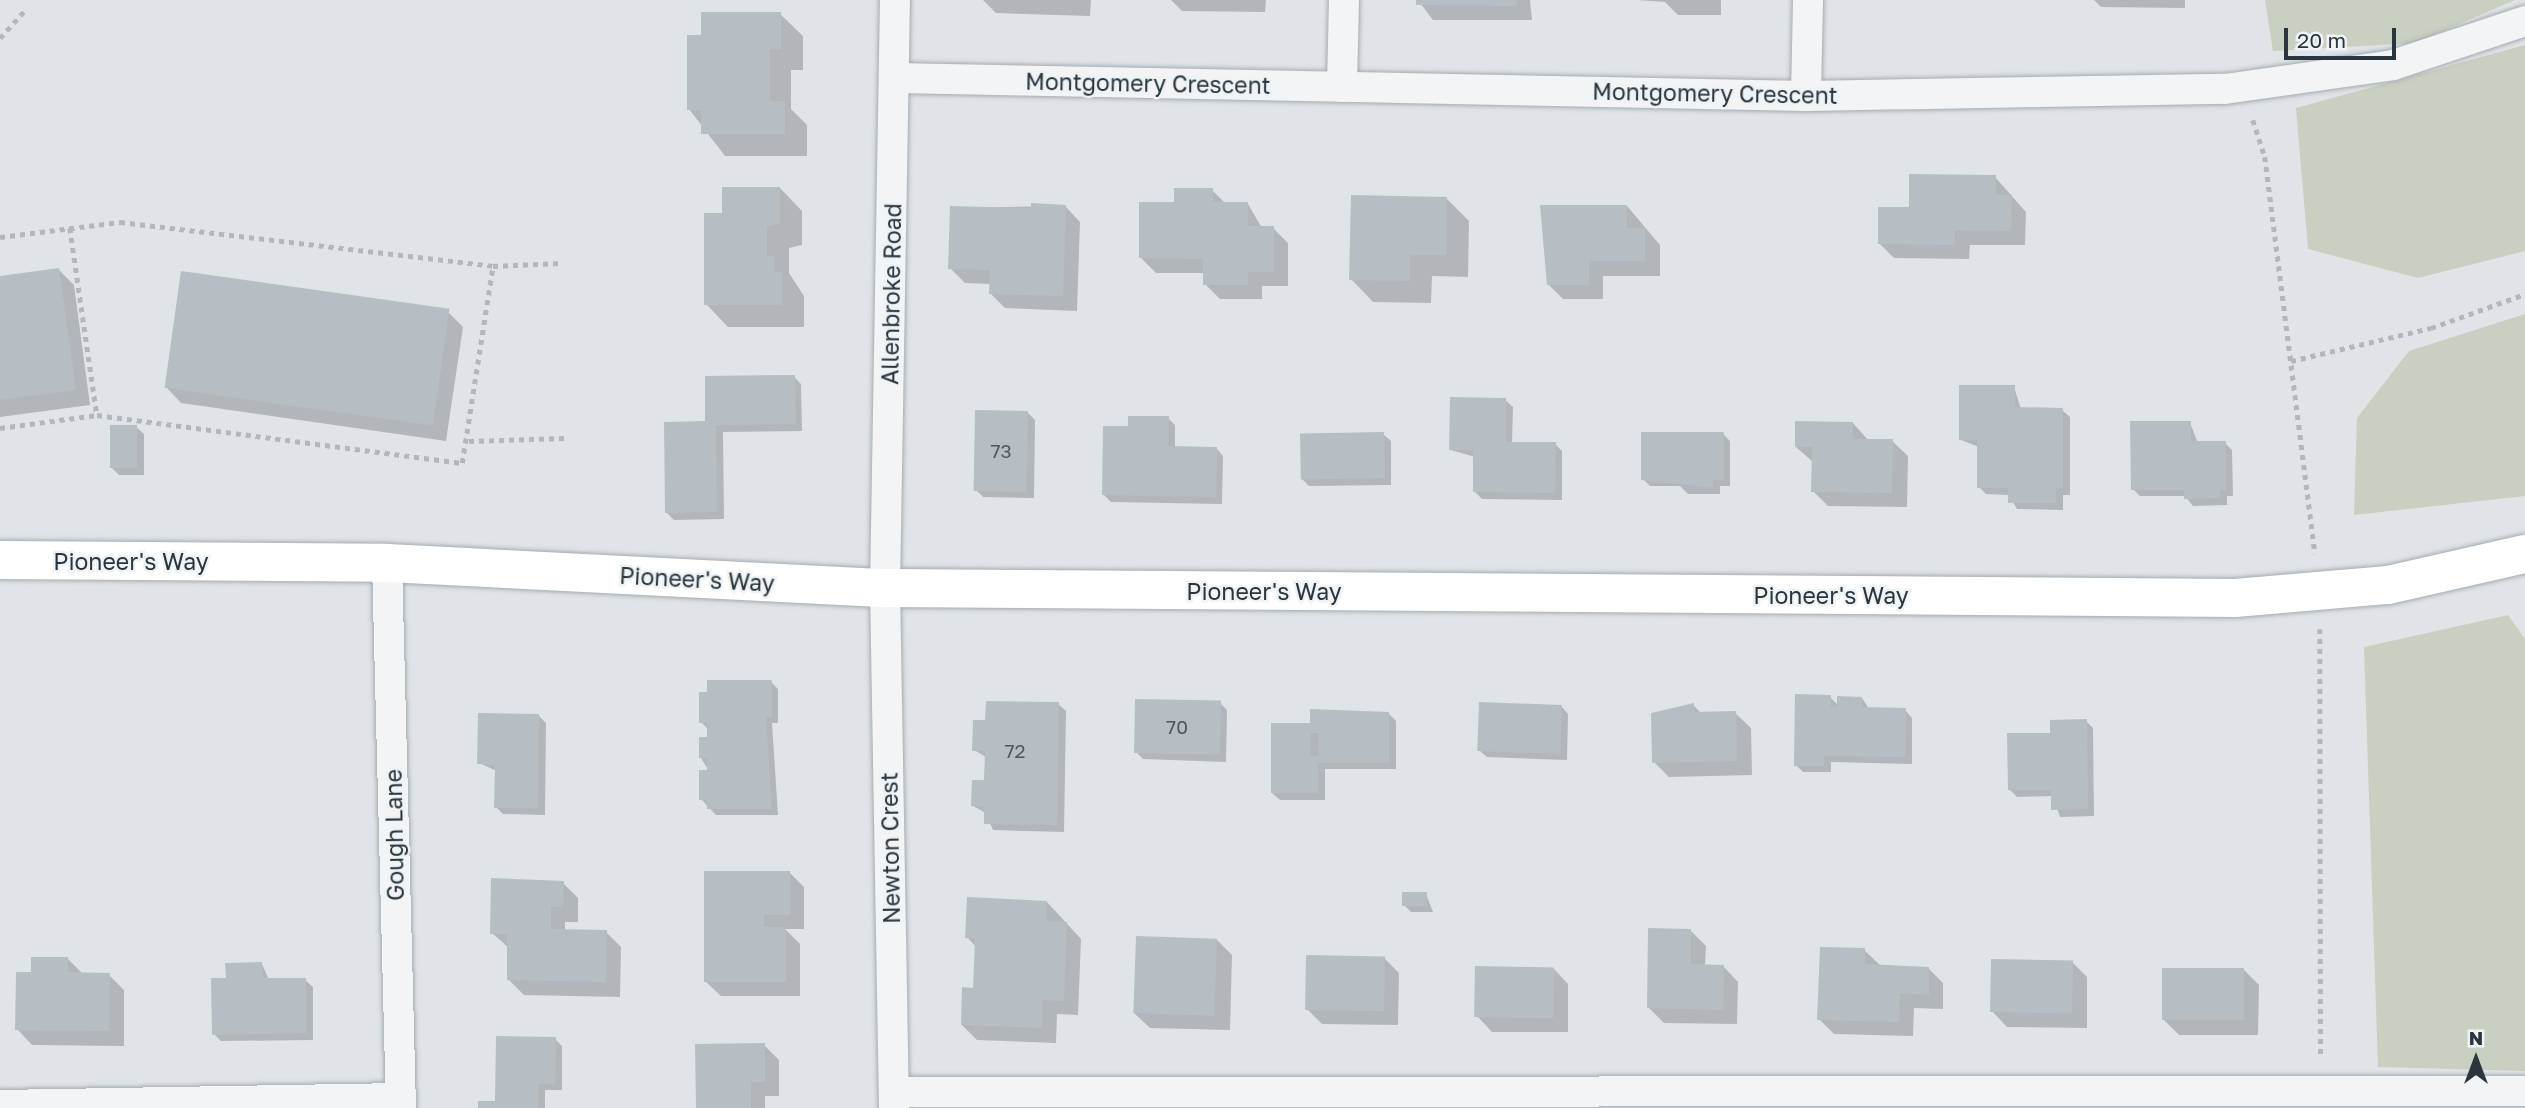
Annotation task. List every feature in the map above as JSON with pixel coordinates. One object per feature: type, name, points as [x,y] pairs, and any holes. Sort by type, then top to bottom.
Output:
[{"type":"main road","name":"Pioneer's Way","points":[[0,560],[387,563],[885,588],[2235,598],[2388,585],[2525,554]]},
{"type":"street","name":"Allenbroke Road","points":[[885,588],[895,0]]},
{"type":"street","points":[[1342,88],[1344,0]]},
{"type":"street","points":[[1806,96],[1808,0]]},
{"type":"street","name":"Montgomery Crescent","points":[[895,78],[1806,96],[2225,89],[2393,65],[2525,21]]},
{"type":"street","name":"Gough Lane","points":[[387,563],[401,1103]]},
{"type":"street","name":"Newton Crest","points":[[885,588],[894,1100]]},
{"type":"street","points":[[894,1100],[2525,1091]]},
{"type":"street","points":[[0,1105],[401,1103]]},
{"type":"path","points":[[0,38],[26,9]]},
{"type":"path","points":[[0,237],[120,222],[493,266],[562,263]]},
{"type":"path","points":[[71,228],[97,415]]},
{"type":"path","points":[[0,428],[97,415],[450,465],[462,463],[469,441],[493,266]]},
{"type":"path","points":[[2291,361],[2431,328],[2525,294]]},
{"type":"path","points":[[469,441],[566,438]]},
{"type":"green space","points":[[2265,0],[2515,0],[2415,43],[2273,51]]},
{"type":"green space","points":[[2525,45],[2525,251],[2418,278],[2308,249],[2296,108]]},
{"type":"green space","points":[[2525,314],[2525,496],[2354,515],[2357,418],[2409,351]]},
{"type":"green space","points":[[2508,615],[2525,639],[2525,1071],[2378,1067],[2364,647]]},
{"type":"building","points":[[1416,0],[1517,0],[1517,6],[1416,5]]},
{"type":"building","points":[[701,12],[781,12],[781,49],[770,49],[770,101],[785,101],[785,134],[701,134],[701,110],[687,110],[687,35],[701,35]]},
{"type":"building","points":[[1909,174],[1996,175],[1996,195],[2012,195],[2011,231],[1955,230],[1955,245],[1878,244],[1878,207],[1909,207]]},
{"type":"building","points":[[722,187],[780,187],[780,223],[767,227],[767,256],[774,256],[774,272],[782,272],[782,305],[704,305],[704,213],[722,213]]},
{"type":"building","points":[[1174,188],[1213,188],[1213,202],[1248,202],[1248,226],[1274,226],[1274,272],[1248,272],[1248,285],[1203,285],[1203,259],[1139,258],[1139,202],[1174,202]]},
{"type":"building","points":[[1351,195],[1447,197],[1446,255],[1410,255],[1410,281],[1349,280]]},
{"type":"building","points":[[1031,203],[1066,205],[1063,296],[989,294],[990,270],[948,269],[950,206],[1031,208]]},
{"type":"building","points":[[1540,205],[1627,205],[1627,228],[1645,228],[1645,261],[1589,261],[1589,285],[1547,285]]},
{"type":"building","points":[[59,268],[76,390],[0,400],[0,276]]},
{"type":"building","points":[[181,271],[449,309],[433,426],[165,388]]},
{"type":"building","points":[[795,375],[796,424],[716,425],[717,512],[665,513],[664,422],[705,421],[705,376]]},
{"type":"building","points":[[1959,385],[2015,385],[2015,407],[2063,408],[2063,488],[2056,488],[2056,503],[2008,503],[2008,488],[1977,488],[1977,440],[1959,440]]},
{"type":"building","points":[[1450,397],[1506,398],[1506,442],[1556,442],[1555,493],[1473,492],[1473,450],[1449,450]]},
{"type":"building","points":[[975,410],[1028,411],[1027,492],[974,491]]},
{"type":"building","points":[[1128,416],[1169,416],[1168,446],[1217,447],[1216,497],[1102,495],[1103,426],[1128,426]]},
{"type":"building","points":[[1795,421],[1853,422],[1853,439],[1893,439],[1892,493],[1811,492],[1812,447],[1795,447]]},
{"type":"building","points":[[2130,421],[2191,421],[2191,441],[2226,441],[2226,490],[2220,490],[2220,498],[2184,499],[2184,490],[2131,490]]},
{"type":"building","points":[[110,425],[137,425],[137,468],[110,468]]},
{"type":"building","points":[[1384,432],[1385,478],[1301,479],[1300,433]]},
{"type":"building","points":[[1641,432],[1724,432],[1724,480],[1713,480],[1713,488],[1641,480]]},
{"type":"building","points":[[707,680],[772,680],[772,717],[766,717],[772,809],[707,809],[707,800],[699,800],[699,770],[707,770],[707,758],[699,758],[699,737],[707,737],[707,723],[699,723],[699,692],[707,692]]},
{"type":"building","points":[[1795,694],[1831,695],[1831,707],[1837,707],[1837,696],[1862,697],[1862,707],[1906,708],[1905,757],[1824,756],[1824,766],[1794,766]]},
{"type":"building","points":[[1135,699],[1221,701],[1220,754],[1134,753]]},
{"type":"building","points":[[986,701],[1059,702],[1057,825],[984,824],[984,806],[971,806],[972,780],[984,780],[985,751],[972,751],[973,720],[985,720]]},
{"type":"building","points":[[1479,702],[1562,705],[1560,754],[1477,751]]},
{"type":"building","points":[[1694,703],[1694,712],[1736,711],[1737,761],[1652,763],[1651,713]]},
{"type":"building","points":[[1310,709],[1389,712],[1389,763],[1318,763],[1318,793],[1271,793],[1271,723],[1310,723]],"holes":[[[1311,733],[1319,733],[1318,756],[1310,756]]]},
{"type":"building","points":[[478,713],[539,714],[538,808],[494,808],[495,765],[477,764]]},
{"type":"building","points":[[2087,719],[2088,809],[2051,810],[2051,790],[2008,790],[2007,733],[2050,733],[2050,720]]},
{"type":"building","points":[[704,871],[790,871],[790,915],[764,915],[764,927],[786,927],[786,982],[704,982]]},
{"type":"building","points":[[491,878],[564,881],[563,907],[551,907],[551,929],[607,930],[606,982],[507,980],[507,934],[490,934]]},
{"type":"building","points":[[1402,892],[1427,892],[1427,906],[1402,906]]},
{"type":"building","points":[[967,897],[1047,901],[1046,921],[1067,922],[1064,1001],[1043,1000],[1042,1028],[961,1025],[962,987],[973,988],[975,939],[965,938]]},
{"type":"building","points":[[1648,928],[1691,929],[1691,964],[1724,965],[1723,1010],[1647,1008]]},
{"type":"building","points":[[1136,936],[1217,939],[1214,1016],[1133,1013]]},
{"type":"building","points":[[1820,947],[1865,948],[1865,964],[1929,967],[1929,995],[1900,993],[1899,1022],[1817,1020]]},
{"type":"building","points":[[1306,955],[1385,956],[1384,1011],[1305,1010]]},
{"type":"building","points":[[31,957],[68,957],[68,972],[110,973],[109,1031],[15,1030],[16,972],[31,972]]},
{"type":"building","points":[[1991,959],[2073,960],[2072,1013],[1990,1012]]},
{"type":"building","points":[[262,962],[263,978],[306,978],[307,1033],[212,1035],[211,978],[226,978],[225,963]]},
{"type":"building","points":[[1475,966],[1554,967],[1553,1018],[1474,1017]]},
{"type":"building","points":[[2162,968],[2244,968],[2244,1020],[2162,1020]]},
{"type":"building","points":[[496,1036],[556,1037],[555,1084],[539,1084],[538,1108],[478,1108],[478,1101],[495,1101]]},
{"type":"building","points":[[765,1043],[765,1082],[751,1082],[751,1108],[696,1108],[695,1044]]}]
